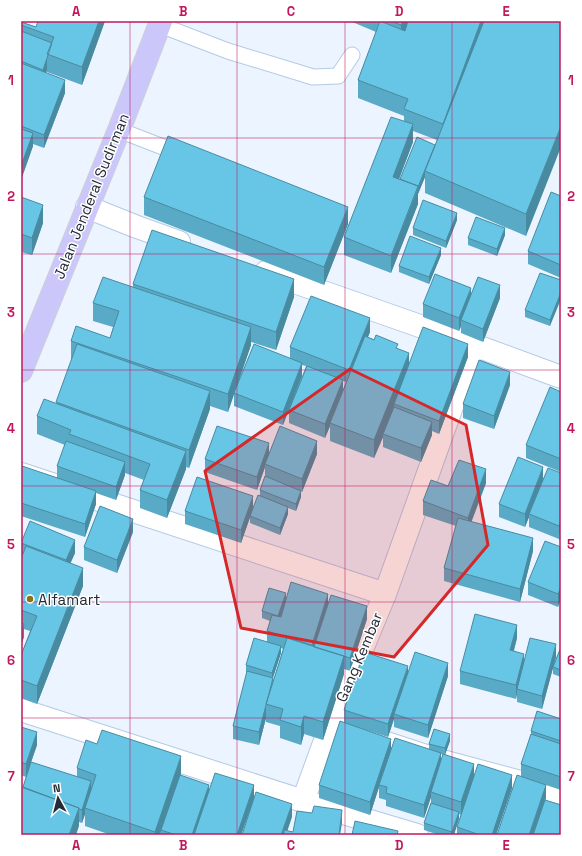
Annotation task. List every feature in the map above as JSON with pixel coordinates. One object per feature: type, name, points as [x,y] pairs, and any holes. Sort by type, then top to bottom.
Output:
[{"type":"highway","name":"Jalan Jenderal Sudirman","points":[[21,371],[161,23]]},
{"type":"street","points":[[87,207],[137,228],[197,248]]},
{"type":"street","points":[[250,267],[561,377]]},
{"type":"street","points":[[385,594],[474,345]]},
{"type":"street","name":"Gang Kembar","points":[[21,474],[385,594],[331,724],[303,801]]},
{"type":"street","points":[[21,710],[303,801],[417,835]]},
{"type":"street","points":[[331,724],[435,759],[561,793]]},
{"type":"lane","points":[[161,23],[228,51],[313,78],[338,76],[352,56]]},
{"type":"lane","points":[[119,130],[198,160]]},
{"type":"highlighted area","points":[[350,369],[466,425],[488,545],[394,657],[241,628],[205,471]]},
{"type":"building","points":[[38,21],[99,21],[82,67],[47,54],[54,37],[21,25],[21,22],[36,27]]},
{"type":"building","points":[[380,21],[405,31],[408,21],[481,21],[443,124],[404,109],[408,99],[358,80]]},
{"type":"building","points":[[391,21],[403,21],[401,25]]},
{"type":"building","points":[[484,21],[561,21],[561,126],[526,214],[425,171]]},
{"type":"building","points":[[21,31],[52,43],[43,70],[21,61]]},
{"type":"building","points":[[21,63],[65,80],[44,135],[21,126]]},
{"type":"building","points":[[391,117],[413,124],[393,177],[418,186],[391,256],[344,237]]},
{"type":"building","points":[[21,129],[33,133],[21,166]]},
{"type":"building","points":[[168,136],[348,207],[324,267],[144,197]]},
{"type":"building","points":[[417,137],[435,145],[418,187],[400,179]]},
{"type":"building","points":[[551,192],[561,196],[561,265],[528,251]]},
{"type":"building","points":[[21,197],[43,205],[32,238],[21,234]]},
{"type":"building","points":[[423,200],[457,213],[446,241],[413,228]]},
{"type":"building","points":[[476,217],[505,228],[497,249],[468,238]]},
{"type":"building","points":[[152,230],[294,279],[276,332],[133,284]]},
{"type":"building","points":[[410,236],[441,248],[429,277],[399,266]]},
{"type":"building","points":[[540,273],[561,280],[561,292],[550,320],[525,310]]},
{"type":"building","points":[[435,274],[471,288],[459,318],[423,304]]},
{"type":"building","points":[[103,277],[251,327],[228,394],[71,341],[76,326],[110,338],[119,311],[93,303]]},
{"type":"building","points":[[478,277],[500,285],[483,329],[461,320]]},
{"type":"building","points":[[311,296],[370,318],[349,370],[290,347]]},
{"type":"building","points":[[423,327],[468,344],[439,421],[394,404]]},
{"type":"building","points":[[376,335],[398,344],[396,348],[409,353],[374,440],[330,423],[365,336],[374,340]]},
{"type":"building","points":[[77,344],[210,391],[189,450],[56,402]]},
{"type":"building","points":[[254,344],[302,363],[283,412],[234,393]]},
{"type":"building","points":[[479,360],[510,372],[494,416],[463,404]]},
{"type":"building","points":[[307,366],[343,380],[325,424],[289,410]]},
{"type":"building","points":[[550,387],[561,392],[561,459],[526,445]]},
{"type":"building","points":[[44,399],[186,451],[167,500],[140,490],[150,464],[69,434],[71,430],[37,416]]},
{"type":"building","points":[[394,407],[432,422],[421,448],[383,434]]},
{"type":"building","points":[[217,426],[269,443],[257,477],[205,459]]},
{"type":"building","points":[[280,426],[317,441],[302,479],[265,464]]},
{"type":"building","points":[[66,441],[125,462],[116,487],[57,466]]},
{"type":"building","points":[[518,457],[543,467],[525,514],[499,504]]},
{"type":"building","points":[[459,460],[486,469],[468,518],[423,501],[431,480],[448,486]]},
{"type":"building","points":[[22,466],[96,491],[85,524],[21,503]]},
{"type":"building","points":[[548,468],[561,473],[561,520],[559,526],[529,514]]},
{"type":"building","points":[[265,476],[301,491],[296,504],[260,490]]},
{"type":"building","points":[[197,477],[253,496],[241,530],[185,511]]},
{"type":"building","points":[[258,495],[288,507],[280,528],[250,516]]},
{"type":"building","points":[[100,506],[133,519],[117,560],[84,547]]},
{"type":"building","points":[[458,518],[533,538],[520,589],[444,568]]},
{"type":"building","points":[[30,521],[75,540],[66,560],[21,543]]},
{"type":"building","points":[[545,541],[561,547],[561,586],[558,594],[528,582]]},
{"type":"building","points":[[26,546],[83,568],[37,686],[21,680],[21,655],[37,616],[21,610],[21,559]]},
{"type":"building","points":[[291,582],[328,594],[312,645],[267,631],[272,615],[281,617]]},
{"type":"building","points":[[269,588],[286,593],[278,616],[262,611]]},
{"type":"building","points":[[331,595],[367,606],[350,658],[314,647]]},
{"type":"building","points":[[475,614],[517,625],[510,650],[524,654],[516,685],[460,671]]},
{"type":"building","points":[[21,623],[24,624],[21,632]]},
{"type":"building","points":[[254,638],[281,646],[272,673],[246,665]]},
{"type":"building","points":[[287,638],[344,656],[323,722],[304,716],[301,727],[280,720],[283,709],[266,704]]},
{"type":"building","points":[[530,638],[556,644],[542,696],[517,689]]},
{"type":"building","points":[[561,647],[561,670],[553,667]]},
{"type":"building","points":[[364,652],[408,666],[388,724],[344,710]]},
{"type":"building","points":[[415,652],[448,663],[428,725],[394,714]]},
{"type":"building","points":[[247,671],[273,678],[259,732],[233,726]]},
{"type":"building","points":[[537,711],[561,719],[561,741],[531,731]]},
{"type":"building","points":[[340,721],[391,739],[370,802],[319,785]]},
{"type":"building","points":[[21,727],[37,732],[26,764],[21,762]]},
{"type":"building","points":[[434,729],[450,734],[445,748],[429,744]]},
{"type":"building","points":[[102,730],[181,756],[155,832],[85,808],[96,775],[77,768],[86,740],[97,744]]},
{"type":"building","points":[[531,734],[561,744],[561,777],[521,764]]},
{"type":"building","points":[[395,738],[441,753],[424,805],[386,793],[387,787],[379,785]]},
{"type":"building","points":[[443,754],[474,764],[461,802],[431,792]]},
{"type":"building","points":[[31,762],[91,781],[82,810],[23,787]]},
{"type":"building","points":[[478,764],[512,775],[492,835],[480,835],[457,827]]},
{"type":"building","points":[[215,773],[254,785],[237,835],[194,835]]},
{"type":"building","points":[[180,775],[209,785],[192,835],[176,835],[161,830]]},
{"type":"building","points":[[517,775],[546,785],[529,835],[497,835]]},
{"type":"building","points":[[21,787],[79,808],[69,835],[21,835]]},
{"type":"building","points":[[256,792],[292,804],[281,835],[242,835]]},
{"type":"building","points":[[545,800],[561,805],[561,835],[533,835]]},
{"type":"building","points":[[431,803],[459,812],[452,832],[424,823]]},
{"type":"building","points":[[314,806],[342,810],[339,835],[284,835],[284,830],[293,832],[297,811],[312,813]]},
{"type":"building","points":[[355,821],[398,831],[397,835],[352,835]]},
{"type":"place","name":"Alfamart","points":[[30,599]]}]
